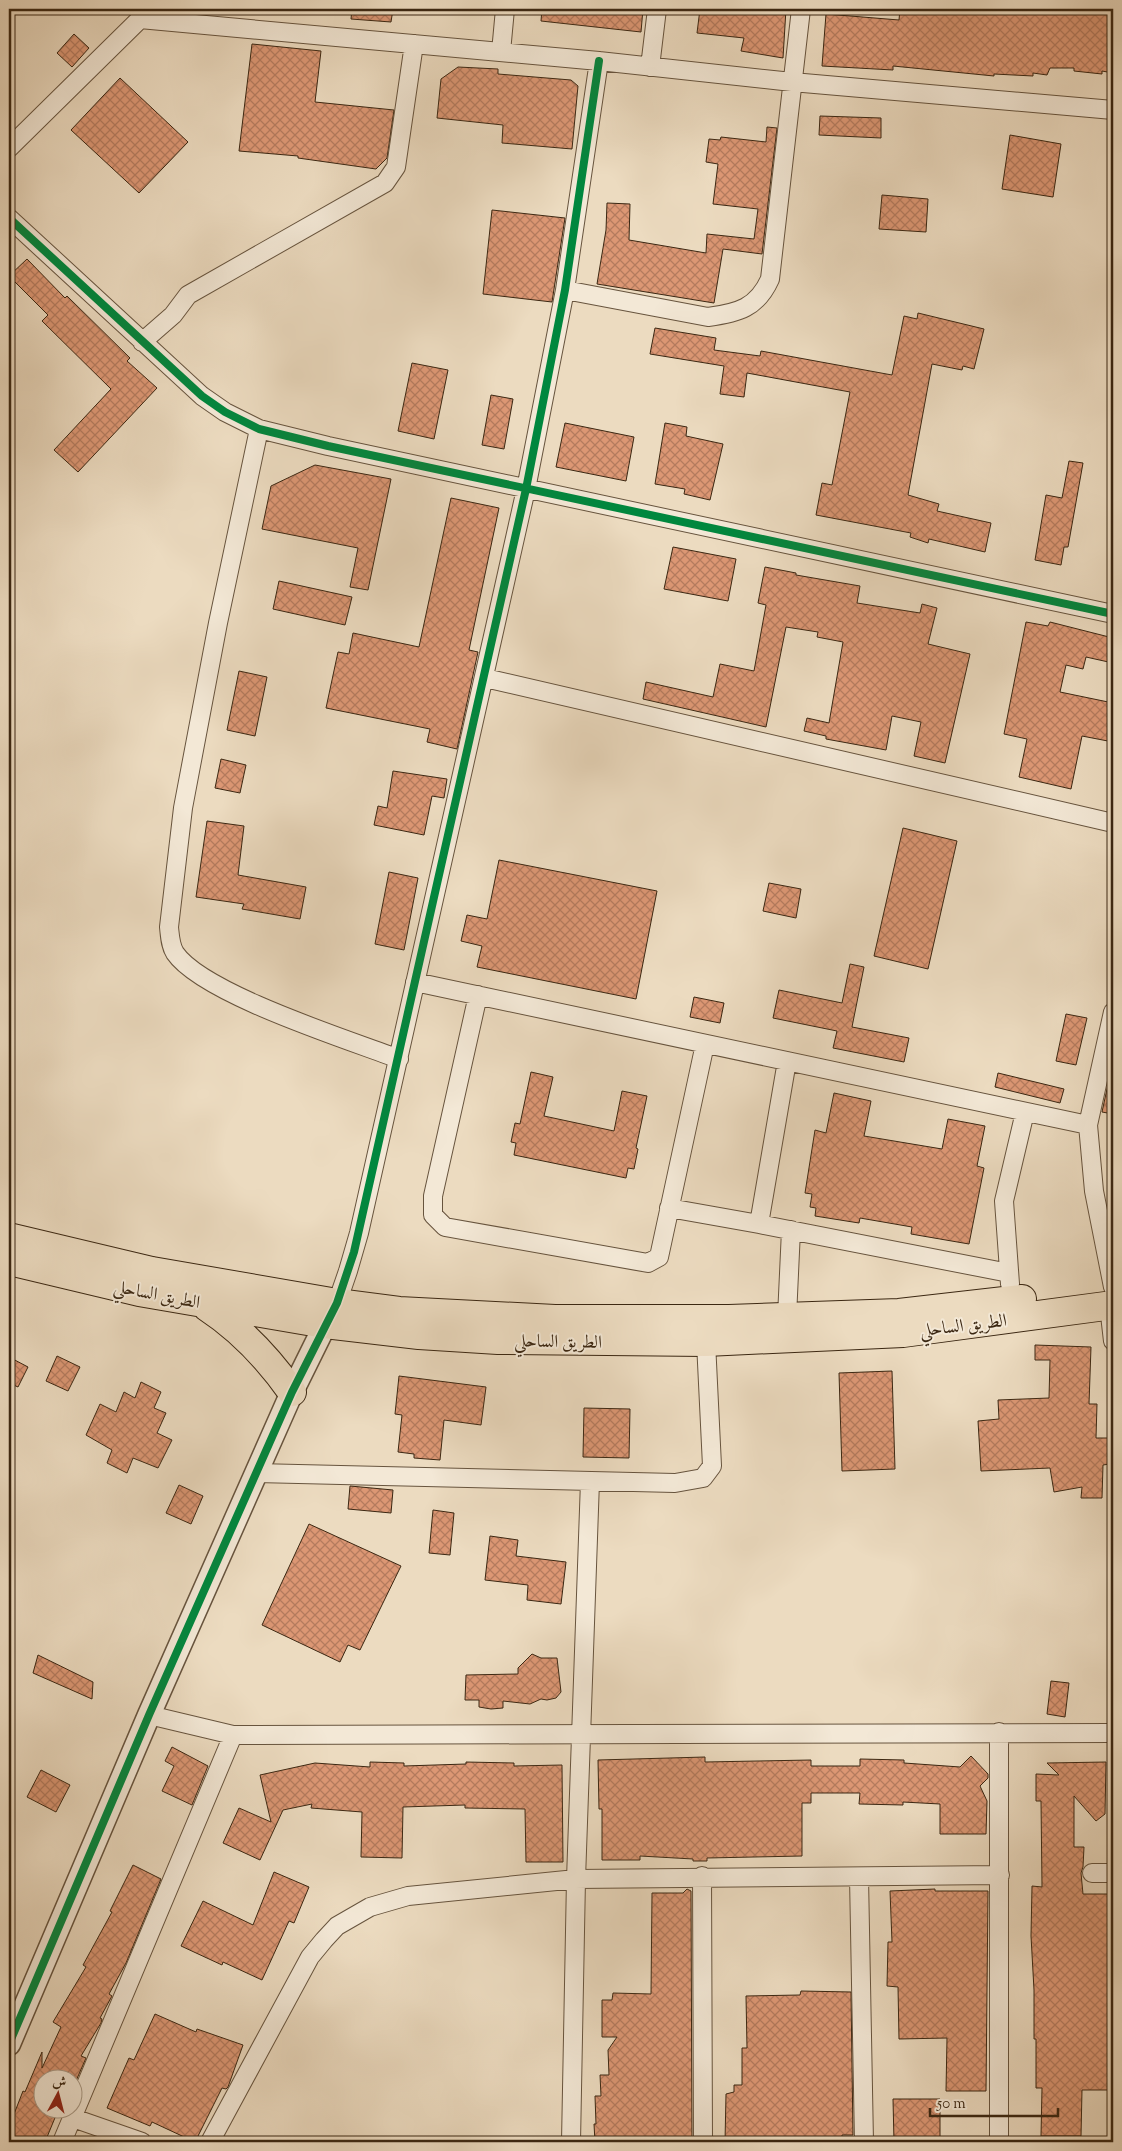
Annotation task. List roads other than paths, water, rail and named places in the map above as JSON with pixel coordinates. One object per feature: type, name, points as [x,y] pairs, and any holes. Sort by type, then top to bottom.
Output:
[{"type":"highway","name":"الطريق الساحلي","points":[[9,1237],[419,1335],[498,1340],[706,1342],[903,1333],[1112,1297]]},
{"type":"highway","name":"الطريق الساحلي","points":[[9,1261],[121,1288],[199,1302],[331,1313],[399,1310],[555,1319],[788,1316],[898,1313],[1013,1300],[1112,1297]]},
{"type":"highway","points":[[199,1302],[226,1320],[251,1341],[273,1365],[292,1392]]},
{"type":"street","points":[[501,52],[505,9]]},
{"type":"street","points":[[650,67],[657,9]]},
{"type":"street","points":[[565,290],[708,317],[732,314],[751,305],[764,292],[770,279],[801,9]]},
{"type":"street","points":[[9,148],[140,14],[792,82],[1113,110]]},
{"type":"street","points":[[142,342],[173,315],[188,295],[385,183],[396,167],[414,44]]},
{"type":"street","points":[[9,2044],[149,1715],[292,1392],[331,1313],[348,1271],[359,1232],[399,1058],[526,489],[565,290],[599,61]]},
{"type":"street","points":[[9,218],[202,396],[225,412],[259,429],[526,489],[1113,614]]},
{"type":"street","points":[[259,429],[218,623],[183,808],[169,927],[172,946],[184,962],[197,973],[250,1002],[399,1058]]},
{"type":"street","points":[[485,678],[1113,823]]},
{"type":"street","points":[[415,982],[1088,1125]]},
{"type":"street","points":[[478,995],[433,1196],[433,1215],[446,1226],[648,1262],[659,1257],[705,1044]]},
{"type":"street","points":[[1113,1012],[1088,1125],[1094,1191],[1112,1297],[1113,1340]]},
{"type":"street","points":[[759,1224],[787,1061]]},
{"type":"street","points":[[1013,1300],[1009,1273],[1004,1201],[1025,1112]]},
{"type":"street","points":[[669,1208],[1009,1273]]},
{"type":"street","points":[[788,1316],[791,1230]]},
{"type":"street","points":[[256,1473],[675,1483],[703,1478],[712,1466],[706,1342]]},
{"type":"street","points":[[571,2142],[580,1733],[590,1481]]},
{"type":"street","points":[[149,1715],[234,1735],[1113,1733]]},
{"type":"street","points":[[999,1732],[999,2142]]},
{"type":"street","points":[[82,2097],[234,1735]]},
{"type":"street","points":[[1092,1873],[1113,1873]]},
{"type":"street","points":[[210,2142],[310,1958],[337,1926],[370,1907],[408,1896],[576,1879],[702,1876],[859,1877],[1000,1875]]},
{"type":"street","points":[[702,1876],[703,2142]]},
{"type":"street","points":[[859,1877],[864,2142]]},
{"type":"street","points":[[62,2142],[73,2118],[142,2142]]}]
